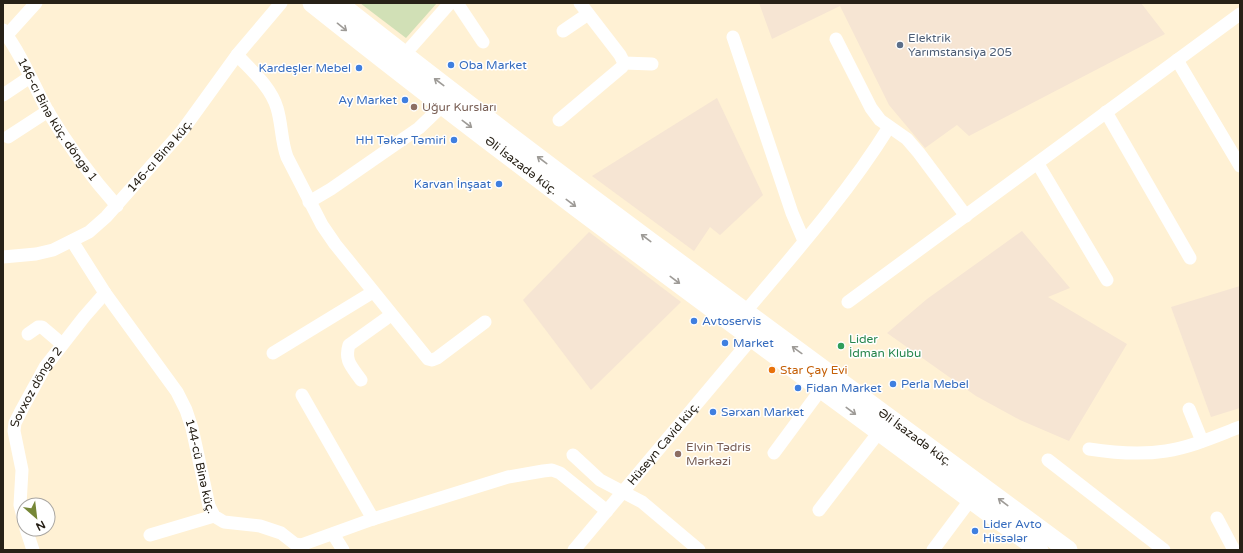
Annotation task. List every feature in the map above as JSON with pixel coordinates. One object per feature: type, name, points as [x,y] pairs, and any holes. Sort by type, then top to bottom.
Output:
[{"type":"main road","name":"Əli İsazadə küç.","points":[[312,3],[399,62],[740,318]]},
{"type":"main road","name":"Əli İsazadə küç.","points":[[338,3],[442,106],[740,318]]},
{"type":"main road","points":[[740,318],[758,331]]},
{"type":"main road","name":"Əli İsazadə küç.","points":[[758,331],[822,388],[1039,550]]},
{"type":"main road","name":"Əli İsazadə küç.","points":[[758,331],[1068,550]]},
{"type":"street","points":[[5,32],[36,3]]},
{"type":"street","name":"146-cı Binə küç.","points":[[3,257],[36,254],[53,250],[72,242],[89,232],[106,217],[182,131],[236,55],[281,3]]},
{"type":"street","points":[[399,62],[450,3]]},
{"type":"street","points":[[457,3],[483,42]]},
{"type":"street","points":[[580,3],[620,55],[624,63]]},
{"type":"street","points":[[562,31],[588,14]]},
{"type":"street","points":[[848,302],[1038,164],[1106,112],[1240,14]]},
{"type":"street","name":"146-cı Binə küç. döngə 1","points":[[5,32],[48,111],[88,172],[117,206]]},
{"type":"street","points":[[733,37],[792,213],[804,241]]},
{"type":"street","points":[[836,39],[871,108],[880,120],[911,144],[966,216]]},
{"type":"street","points":[[236,55],[264,84],[273,96],[278,110],[283,146],[287,157],[322,225],[335,244],[391,315],[428,359],[432,360],[437,358],[485,322]]},
{"type":"street","points":[[1177,60],[1240,166]]},
{"type":"street","points":[[624,63],[652,64]]},
{"type":"street","points":[[559,120],[622,67],[624,63]]},
{"type":"street","points":[[3,95],[30,77]]},
{"type":"street","points":[[309,202],[331,189],[419,128],[442,106]]},
{"type":"street","points":[[8,137],[48,111]]},
{"type":"street","points":[[1106,112],[1190,258]]},
{"type":"street","points":[[740,318],[857,175],[889,127]]},
{"type":"street","points":[[1038,164],[1107,280]]},
{"type":"street","name":"144-cü Binə küç.","points":[[72,242],[105,293],[177,392],[186,410],[192,428],[209,506],[214,516],[224,522],[260,526],[281,533],[292,547],[308,543],[373,519],[508,477],[552,470],[560,473],[607,511]]},
{"type":"street","points":[[273,353],[373,292]]},
{"type":"street","name":"Sovxoz döngə 2","points":[[20,497],[22,470],[14,431],[15,423],[45,367],[62,344],[105,293]]},
{"type":"street","points":[[361,380],[347,359],[349,345],[391,315]]},
{"type":"street","points":[[28,334],[38,327],[42,327],[62,344]]},
{"type":"street","name":"Hüseyn Cavid küç.","points":[[574,550],[758,331]]},
{"type":"street","points":[[774,454],[822,388]]},
{"type":"street","points":[[302,395],[373,519]]},
{"type":"street","points":[[1189,409],[1202,441]]},
{"type":"street","points":[[1089,448],[1114,453],[1165,451],[1202,441],[1240,427]]},
{"type":"street","points":[[819,510],[879,432]]},
{"type":"street","points":[[573,455],[600,480],[642,502],[700,550]]},
{"type":"street","points":[[1048,460],[1164,550]]},
{"type":"street","points":[[932,550],[971,499]]},
{"type":"street","points":[[150,535],[214,516]]},
{"type":"street","points":[[1217,518],[1234,550]]},
{"type":"street","points":[[333,534],[342,550]]},
{"type":"street","points":[[29,537],[33,550]]},
{"type":"shaded area","name":"Elektrik Yarımstansiya 205","points":[[759,3],[1141,3],[1165,34],[969,136],[957,125],[925,148],[889,105],[840,6],[772,39]]},
{"type":"shaded area","points":[[717,98],[763,195],[720,235],[710,227],[694,251],[592,176]]},
{"type":"shaded area","points":[[1022,231],[1070,288],[1048,297],[1127,344],[1069,441],[1020,420],[976,396],[887,333],[927,299]]},
{"type":"shaded area","points":[[589,232],[681,302],[591,390],[523,300]]},
{"type":"shaded area","points":[[1240,286],[1240,408],[1211,417],[1171,307]]},
{"type":"green space","points":[[360,3],[437,3],[406,38]]},
{"type":"place","name":"Elektrik Yarımstansiya 205","points":[[900,45]]},
{"type":"place","name":"Oba Market","points":[[451,65]]},
{"type":"place","name":"Kardeşler Mebel","points":[[359,68]]},
{"type":"place","name":"Ay Market","points":[[405,100]]},
{"type":"place","name":"Uğur Kursları","points":[[414,107]]},
{"type":"place","name":"HH Təkər Təmiri","points":[[454,140]]},
{"type":"place","name":"Karvan İnşaat","points":[[499,184]]},
{"type":"place","name":"Avtoservis","points":[[694,321]]},
{"type":"place","name":"Market","points":[[725,343]]},
{"type":"place","name":"Lider İdman Klubu","points":[[841,346]]},
{"type":"place","name":"Star Çay Evi","points":[[772,370]]},
{"type":"place","name":"Perla Mebel","points":[[893,384]]},
{"type":"place","name":"Fidan Market","points":[[798,388]]},
{"type":"place","name":"Sərxan Market","points":[[713,412]]},
{"type":"place","name":"Elvin Tədris Mərkəzi","points":[[678,454]]},
{"type":"place","name":"Lider Avto Hissələr","points":[[975,531]]}]
